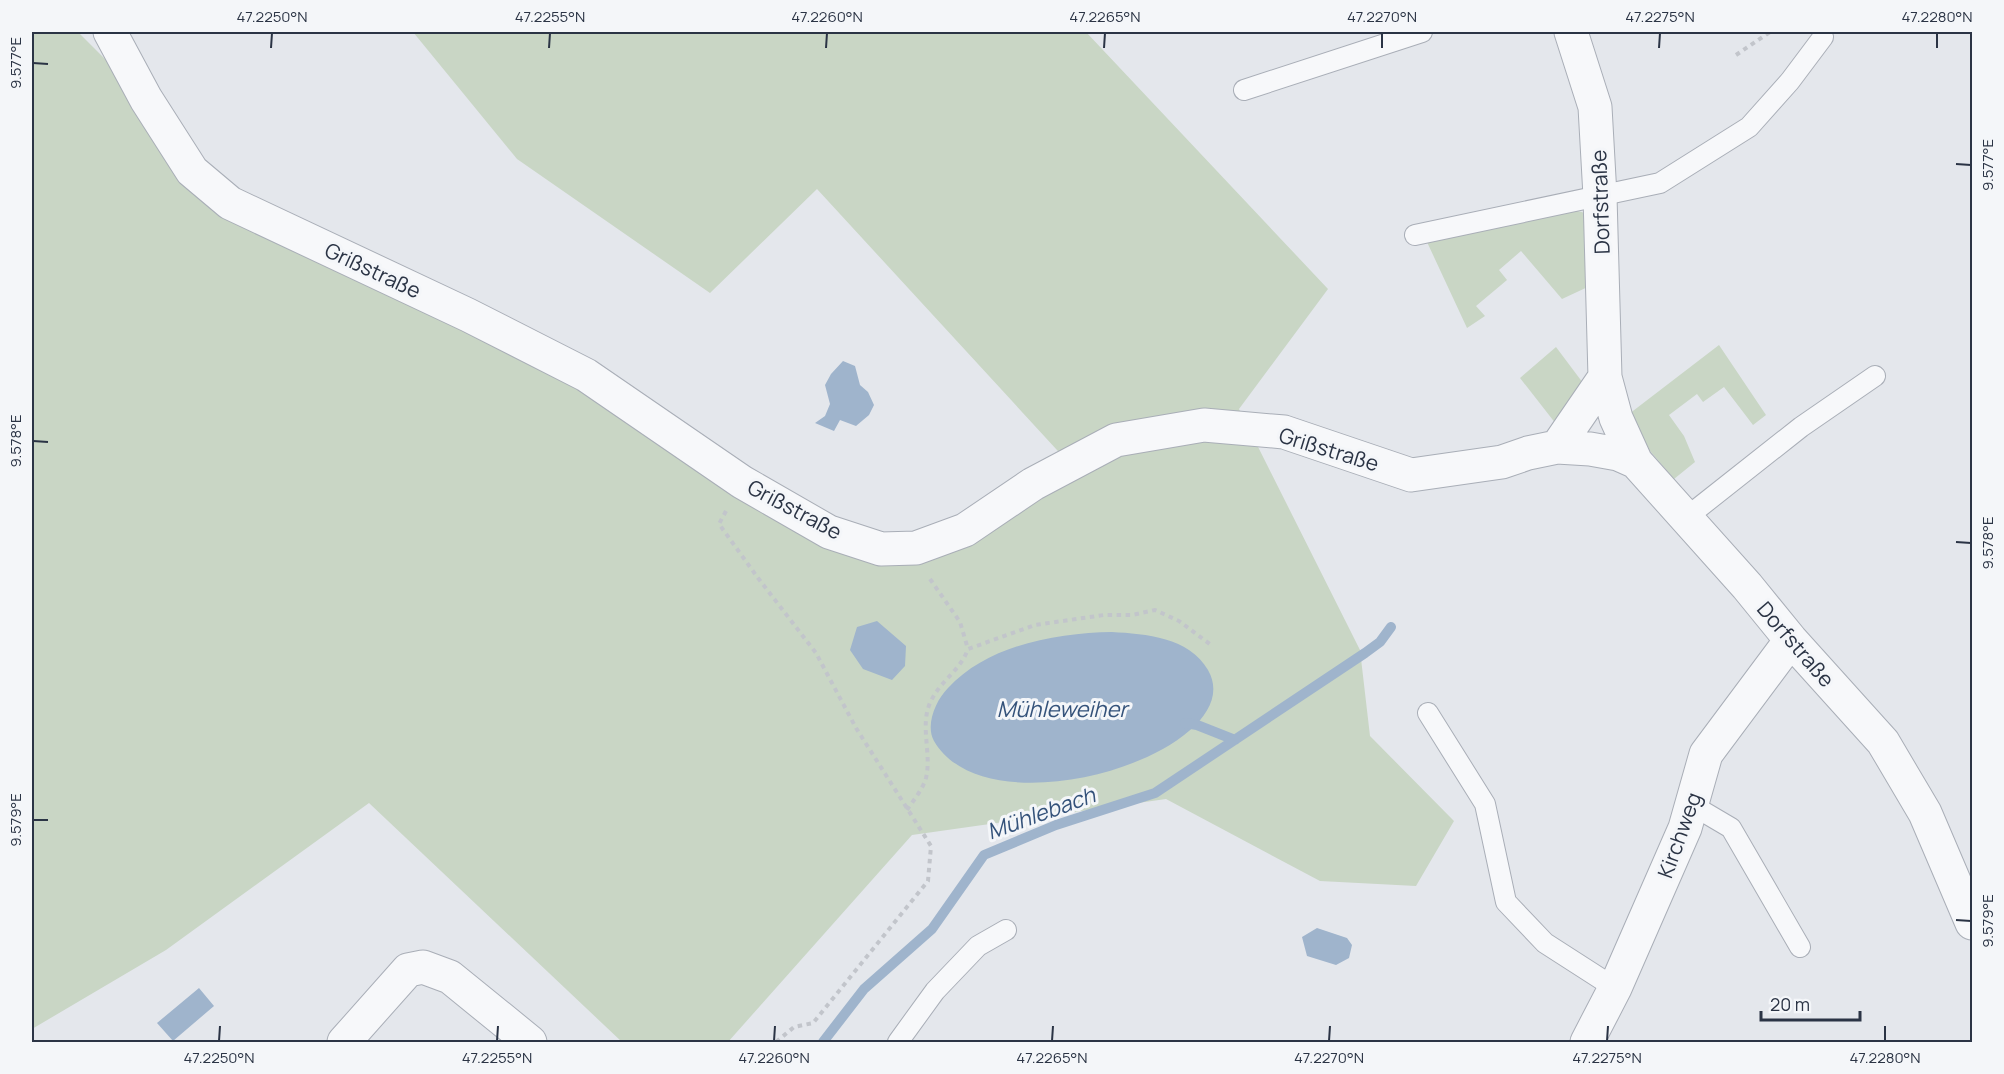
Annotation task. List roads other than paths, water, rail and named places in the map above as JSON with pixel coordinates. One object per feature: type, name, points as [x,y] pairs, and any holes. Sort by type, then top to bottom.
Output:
[{"type":"street","name":"Grißstraße","points":[[110,32],[146,99],[192,171],[230,203],[468,315],[586,375],[742,482],[829,532],[881,549],[916,549],[965,530],[1033,484],[1116,440],[1204,425],[1284,432],[1411,475],[1502,462],[1528,453],[1557,447],[1618,454],[1636,462]]},
{"type":"street","name":"Dorfstraße","points":[[1571,32],[1596,107],[1605,377],[1616,418],[1636,462],[1687,517],[1791,640],[1883,742],[1966,889],[1972,923]]},
{"type":"street","points":[[1557,447],[1605,377]]},
{"type":"street","name":"Kirchweg","points":[[1587,1042],[1615,988],[1676,849],[1692,805],[1706,754],[1791,640]]},
{"type":"street","points":[[344,1042],[408,970],[423,968],[450,977],[530,1042]]},
{"type":"lane","points":[[1244,90],[1422,32]]},
{"type":"lane","points":[[1415,235],[1660,183],[1749,127],[1790,81],[1823,37]]},
{"type":"lane","points":[[1687,517],[1801,427],[1875,376]]},
{"type":"lane","points":[[1428,713],[1485,804],[1506,902],[1545,943],[1615,988]]},
{"type":"lane","points":[[1692,805],[1731,828],[1800,947]]},
{"type":"lane","points":[[898,1042],[935,991],[978,946],[1006,930]]},
{"type":"water","points":[[843,361],[855,366],[860,385],[868,392],[874,405],[869,415],[856,426],[840,420],[834,431],[815,423],[825,416],[830,404],[825,385]]},
{"type":"water","points":[[877,621],[906,646],[905,666],[892,680],[863,669],[850,650],[857,627]]},
{"type":"water","name":"Mühleweiher","points":[[1112,632],[1166,639],[1190,650],[1208,670],[1212,700],[1192,728],[1156,753],[1109,771],[1057,781],[1006,781],[963,769],[934,741],[931,720],[939,699],[964,673],[983,661],[1024,644],[1046,639]]},
{"type":"water","points":[[1317,928],[1347,938],[1352,945],[1349,958],[1336,965],[1307,956],[1302,937]]},
{"type":"water","points":[[199,988],[214,1006],[173,1041],[157,1023]]},
{"type":"waterway","name":"Mühlebach","points":[[823,1042],[864,989],[932,929],[984,855],[1056,825],[1155,793],[1365,653],[1380,642],[1391,627]]},
{"type":"waterway","name":"Mühlebach","points":[[1185,723],[1197,725],[1235,740]]}]
